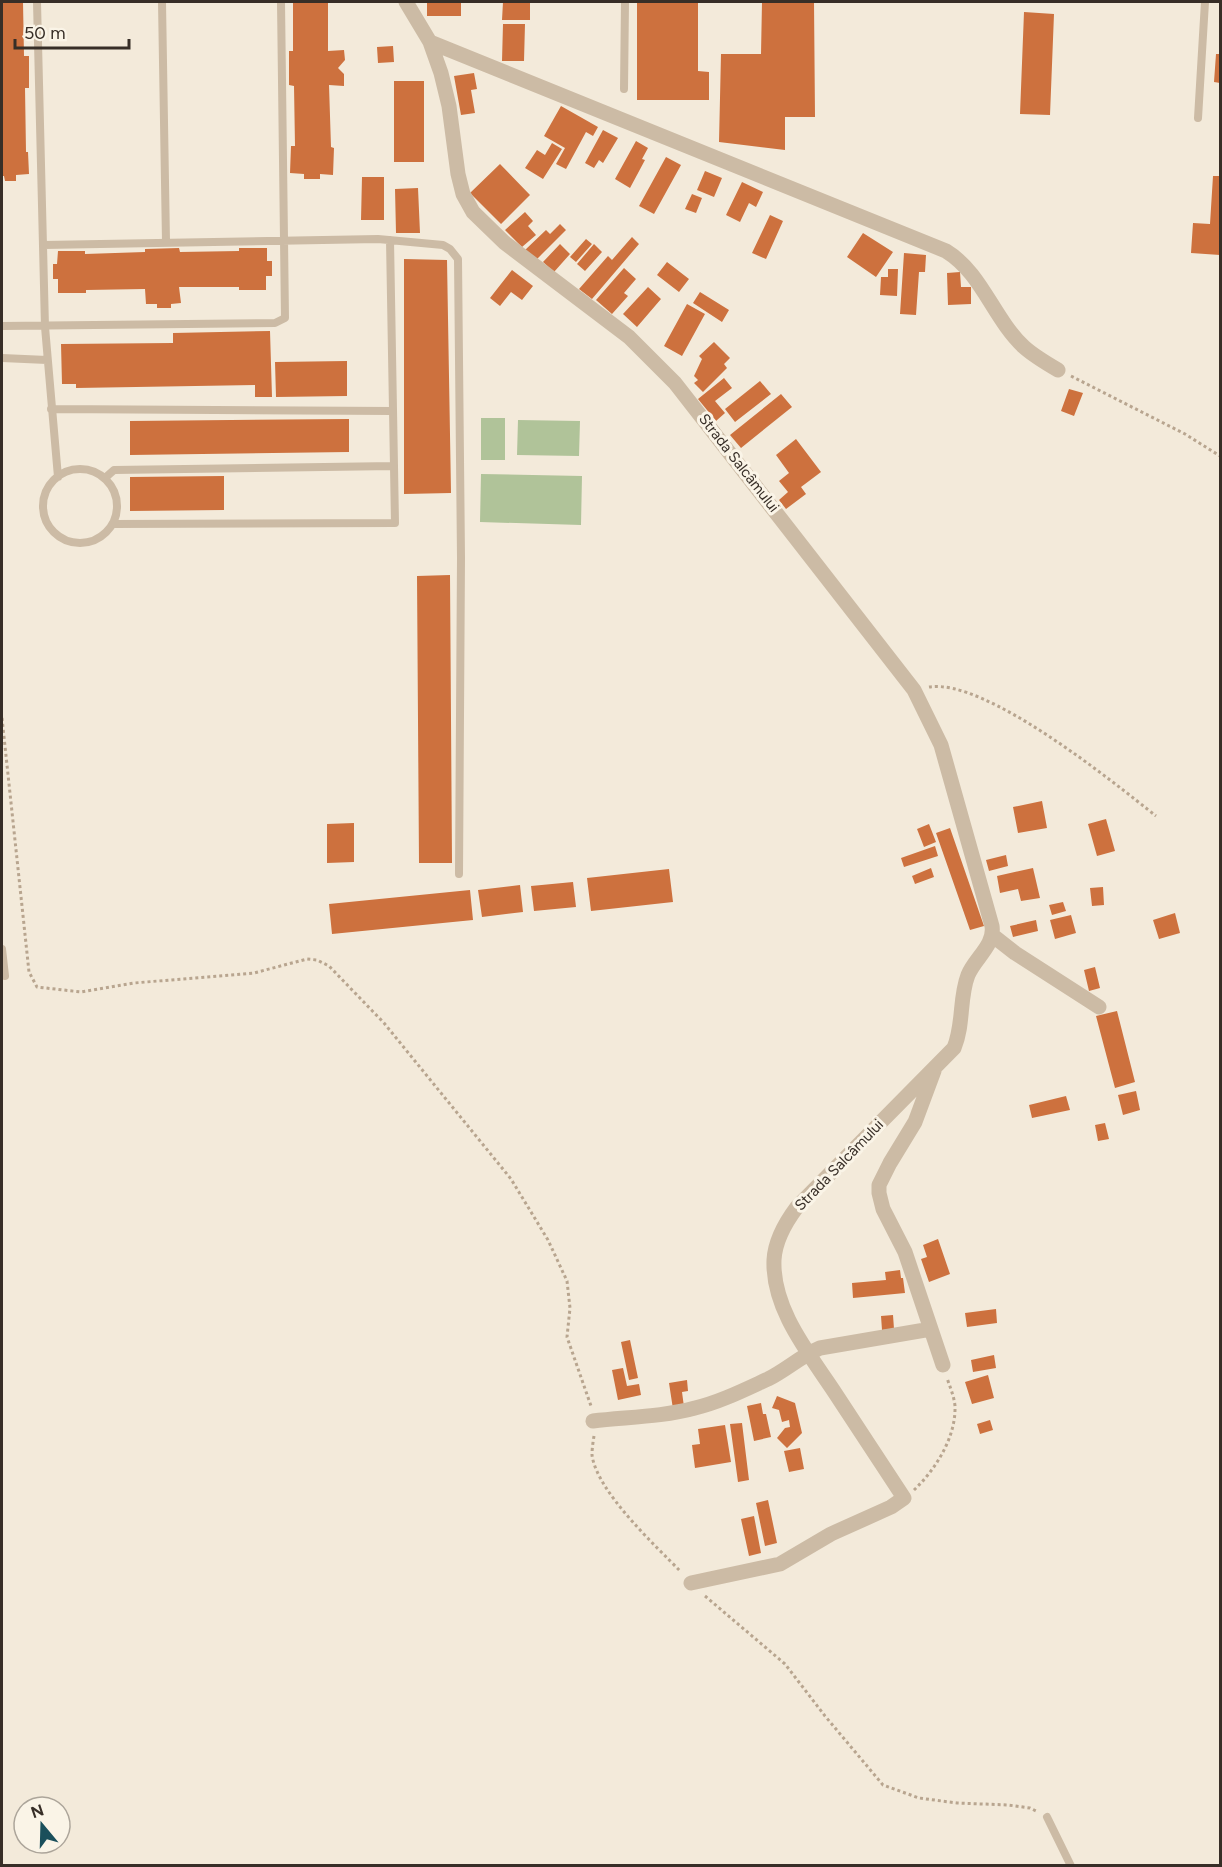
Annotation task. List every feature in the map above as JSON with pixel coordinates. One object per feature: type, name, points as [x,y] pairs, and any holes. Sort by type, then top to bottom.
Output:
[{"type":"street","name":"Strada Salcâmului","points":[[406,2],[430,42],[441,73],[449,106],[460,183],[463,195],[474,212],[505,243],[629,337],[675,383],[915,690],[941,745],[992,926],[992,935],[974,963],[965,983],[960,1035],[954,1048],[797,1207],[781,1233],[774,1261],[777,1290],[789,1318],[904,1498]]},
{"type":"street","points":[[430,42],[946,251],[960,259],[969,270],[1023,347],[1058,370]]},
{"type":"street","points":[[992,935],[1015,953],[1100,1007]]},
{"type":"street","points":[[935,1068],[919,1114],[883,1176],[879,1185],[879,1193],[883,1209],[905,1252],[943,1365]]},
{"type":"street","points":[[593,1421],[668,1413],[708,1404],[771,1377],[810,1353],[828,1346],[931,1329]]},
{"type":"street","points":[[691,1583],[780,1564],[831,1534],[891,1507],[904,1498]]},
{"type":"lane","points":[[37,2],[45,327],[58,477]]},
{"type":"lane","points":[[162,2],[166,242]]},
{"type":"lane","points":[[2,326],[281,322],[286,313],[281,2]]},
{"type":"lane","points":[[624,89],[626,2]]},
{"type":"lane","points":[[1198,118],[1205,2]]},
{"type":"lane","points":[[44,245],[390,240],[443,245],[455,253],[459,267],[459,874]]},
{"type":"lane","points":[[113,524],[395,523],[390,240]]},
{"type":"lane","points":[[2,358],[47,360]]},
{"type":"lane","points":[[51,409],[393,411]]},
{"type":"lane","points":[[105,478],[114,470],[394,466]]},
{"type":"lane","points":[[81,469],[94,471],[105,478],[113,488],[117,499],[117,512],[113,524],[105,534],[95,540],[83,543],[60,538],[45,520],[44,496],[49,485],[69,471],[81,469]]},
{"type":"lane","points":[[2,949],[5,975]]},
{"type":"lane","points":[[1047,1817],[1071,1866]]},
{"type":"path","points":[[1058,370],[1166,424],[1221,456]]},
{"type":"path","points":[[915,690],[936,686],[959,690],[986,699],[1092,765],[1156,816]]},
{"type":"path","points":[[2,718],[29,972],[37,987],[81,992],[134,983],[254,973],[307,959],[318,960],[329,966],[384,1023],[511,1179],[548,1240],[567,1281],[570,1308],[567,1337],[592,1410],[592,1453],[595,1465],[636,1528],[691,1583],[785,1664],[883,1785],[928,1799],[1030,1808],[1047,1817]]},
{"type":"path","points":[[904,1498],[933,1469],[952,1431],[954,1403],[943,1365]]},
{"type":"green space","points":[[481,418],[505,418],[505,460],[481,460]]},
{"type":"green space","points":[[518,420],[580,421],[579,456],[517,455]]},
{"type":"green space","points":[[481,474],[582,476],[581,525],[480,522]]},
{"type":"building","points":[[2,2],[23,2],[24,56],[29,56],[29,88],[25,88],[26,152],[28,152],[29,174],[16,175],[16,181],[5,181],[2,176]]},
{"type":"building","points":[[293,2],[328,2],[328,51],[344,50],[345,60],[338,68],[344,74],[344,86],[329,85],[331,147],[334,148],[333,175],[320,174],[320,179],[304,179],[304,174],[290,173],[291,146],[295,146],[294,86],[289,85],[289,51],[293,51]]},
{"type":"building","points":[[427,2],[461,2],[461,16],[427,16]]},
{"type":"building","points":[[503,2],[530,2],[530,20],[502,20]]},
{"type":"building","points":[[637,2],[698,2],[698,71],[709,72],[709,100],[637,100]]},
{"type":"building","points":[[762,2],[814,2],[815,117],[785,117],[785,150],[719,142],[721,54],[761,54]]},
{"type":"building","points":[[1024,12],[1054,14],[1050,115],[1020,114]]},
{"type":"building","points":[[503,24],[525,24],[524,61],[502,61]]},
{"type":"building","points":[[393,46],[394,62],[378,63],[377,47]]},
{"type":"building","points":[[1216,54],[1220,54],[1220,83],[1214,82]]},
{"type":"building","points":[[474,73],[477,89],[471,90],[475,113],[461,115],[454,76]]},
{"type":"building","points":[[394,81],[424,81],[424,162],[394,162]]},
{"type":"building","points":[[561,106],[598,127],[593,136],[586,132],[566,169],[556,164],[565,148],[544,136]]},
{"type":"building","points":[[603,130],[618,138],[603,163],[599,160],[594,168],[585,163]]},
{"type":"building","points":[[636,141],[648,148],[642,159],[645,160],[630,188],[615,179]]},
{"type":"building","points":[[552,143],[562,149],[543,179],[525,168],[537,150],[545,155]]},
{"type":"building","points":[[666,157],[681,165],[654,214],[639,206]]},
{"type":"building","points":[[500,164],[530,195],[501,224],[470,193]]},
{"type":"building","points":[[705,171],[722,178],[714,197],[697,190]]},
{"type":"building","points":[[1213,176],[1220,176],[1220,255],[1191,253],[1193,223],[1210,224]]},
{"type":"building","points":[[362,177],[384,177],[384,220],[361,220]]},
{"type":"building","points":[[742,182],[763,192],[756,207],[749,203],[740,222],[726,215]]},
{"type":"building","points":[[418,188],[420,233],[396,233],[395,189]]},
{"type":"building","points":[[692,194],[702,198],[696,213],[685,209]]},
{"type":"building","points":[[525,212],[533,221],[528,226],[536,235],[522,247],[505,230]]},
{"type":"building","points":[[770,215],[783,221],[766,259],[752,253]]},
{"type":"building","points":[[560,224],[566,230],[535,261],[524,251],[546,230],[550,234]]},
{"type":"building","points":[[863,233],[893,252],[876,277],[847,257]]},
{"type":"building","points":[[632,237],[639,244],[592,299],[579,289],[608,256],[612,260]]},
{"type":"building","points":[[586,239],[592,244],[576,262],[570,257]]},
{"type":"building","points":[[560,244],[570,254],[554,272],[543,262]]},
{"type":"building","points":[[594,244],[602,252],[585,271],[577,264]]},
{"type":"building","points":[[179,248],[180,252],[267,248],[267,261],[272,261],[272,276],[266,276],[266,290],[239,290],[239,287],[179,287],[181,303],[171,304],[171,308],[157,308],[157,304],[146,304],[145,289],[58,293],[58,279],[53,279],[53,264],[57,264],[58,251],[85,251],[85,254],[145,252],[145,249]]},
{"type":"building","points":[[904,253],[926,255],[925,272],[919,272],[916,315],[900,314]]},
{"type":"building","points":[[404,259],[447,260],[451,493],[404,494]]},
{"type":"building","points":[[667,262],[689,279],[679,292],[657,275]]},
{"type":"building","points":[[624,268],[636,279],[624,293],[628,296],[612,314],[596,300]]},
{"type":"building","points":[[888,269],[898,269],[897,296],[880,295],[881,277],[888,277]]},
{"type":"building","points":[[512,270],[533,286],[522,300],[511,292],[500,306],[490,298]]},
{"type":"building","points":[[960,272],[961,287],[971,287],[971,304],[948,305],[947,273]]},
{"type":"building","points":[[648,287],[661,299],[637,327],[623,314]]},
{"type":"building","points":[[700,292],[729,310],[722,322],[693,303]]},
{"type":"building","points":[[687,304],[705,314],[682,356],[664,346]]},
{"type":"building","points":[[270,331],[272,397],[255,397],[255,385],[76,388],[76,384],[62,384],[61,344],[173,343],[173,333]]},
{"type":"building","points":[[714,342],[730,358],[724,364],[727,368],[703,392],[694,383],[698,380],[694,376],[702,359],[699,356]]},
{"type":"building","points":[[347,361],[347,396],[276,397],[275,362]]},
{"type":"building","points":[[724,378],[732,388],[715,401],[725,413],[716,421],[698,399]]},
{"type":"building","points":[[760,381],[771,394],[735,422],[725,409]]},
{"type":"building","points":[[1069,389],[1083,393],[1074,416],[1061,411]]},
{"type":"building","points":[[781,394],[792,407],[741,448],[730,435]]},
{"type":"building","points":[[349,419],[349,452],[130,455],[130,421]]},
{"type":"building","points":[[796,439],[821,472],[801,487],[806,494],[786,509],[779,500],[788,492],[779,481],[789,473],[776,455]]},
{"type":"building","points":[[224,476],[224,510],[130,511],[130,477]]},
{"type":"building","points":[[450,575],[452,863],[419,863],[417,576]]},
{"type":"building","points":[[1042,801],[1047,828],[1018,833],[1013,807]]},
{"type":"building","points":[[1106,819],[1115,851],[1097,856],[1088,824]]},
{"type":"building","points":[[354,823],[354,862],[327,863],[327,824]]},
{"type":"building","points":[[929,824],[936,842],[924,847],[917,829]]},
{"type":"building","points":[[950,828],[984,926],[970,930],[936,833]]},
{"type":"building","points":[[935,846],[938,856],[904,867],[901,858]]},
{"type":"building","points":[[1006,855],[1008,866],[989,871],[986,860]]},
{"type":"building","points":[[931,868],[934,877],[915,884],[912,876]]},
{"type":"building","points":[[1033,868],[1040,898],[1021,901],[1018,889],[1000,893],[997,876]]},
{"type":"building","points":[[669,869],[673,902],[591,911],[587,878]]},
{"type":"building","points":[[573,882],[576,907],[534,911],[531,886]]},
{"type":"building","points":[[520,885],[523,912],[482,917],[478,890]]},
{"type":"building","points":[[1103,887],[1104,905],[1092,906],[1090,888]]},
{"type":"building","points":[[470,890],[473,920],[332,934],[329,904]]},
{"type":"building","points":[[1063,902],[1066,911],[1052,915],[1049,905]]},
{"type":"building","points":[[1175,913],[1180,933],[1159,939],[1153,920]]},
{"type":"building","points":[[1071,915],[1076,933],[1055,939],[1050,920]]},
{"type":"building","points":[[1036,920],[1038,931],[1013,937],[1010,926]]},
{"type":"building","points":[[1095,967],[1100,988],[1089,991],[1084,970]]},
{"type":"building","points":[[1117,1011],[1135,1082],[1115,1088],[1096,1016]]},
{"type":"building","points":[[1136,1091],[1140,1110],[1123,1115],[1118,1095]]},
{"type":"building","points":[[1066,1096],[1070,1110],[1032,1118],[1029,1105]]},
{"type":"building","points":[[1105,1123],[1109,1139],[1098,1141],[1095,1125]]},
{"type":"building","points":[[938,1239],[950,1274],[929,1282],[921,1259],[927,1257],[923,1245]]},
{"type":"building","points":[[900,1270],[905,1293],[853,1298],[852,1283],[886,1280],[885,1272]]},
{"type":"building","points":[[996,1309],[997,1323],[967,1327],[965,1313]]},
{"type":"building","points":[[893,1315],[894,1329],[882,1330],[881,1316]]},
{"type":"building","points":[[630,1340],[638,1378],[629,1380],[621,1342]]},
{"type":"building","points":[[994,1355],[996,1368],[973,1372],[971,1360]]},
{"type":"building","points":[[623,1368],[627,1386],[639,1384],[641,1395],[618,1400],[612,1370]]},
{"type":"building","points":[[988,1375],[994,1398],[972,1404],[965,1382]]},
{"type":"building","points":[[687,1380],[688,1391],[682,1392],[684,1407],[673,1409],[669,1383]]},
{"type":"building","points":[[777,1396],[795,1403],[802,1433],[787,1448],[777,1438],[785,1428],[790,1427],[789,1420],[782,1422],[779,1410],[772,1408]]},
{"type":"building","points":[[761,1403],[771,1437],[754,1441],[747,1406]]},
{"type":"building","points":[[990,1420],[993,1430],[980,1434],[977,1424]]},
{"type":"building","points":[[742,1423],[749,1480],[738,1482],[730,1424]]},
{"type":"building","points":[[725,1425],[731,1462],[695,1468],[692,1445],[700,1444],[698,1429]]},
{"type":"building","points":[[800,1448],[804,1469],[789,1472],[784,1451]]},
{"type":"building","points":[[768,1500],[777,1543],[765,1546],[756,1503]]},
{"type":"building","points":[[754,1516],[761,1553],[749,1556],[741,1519]]}]
